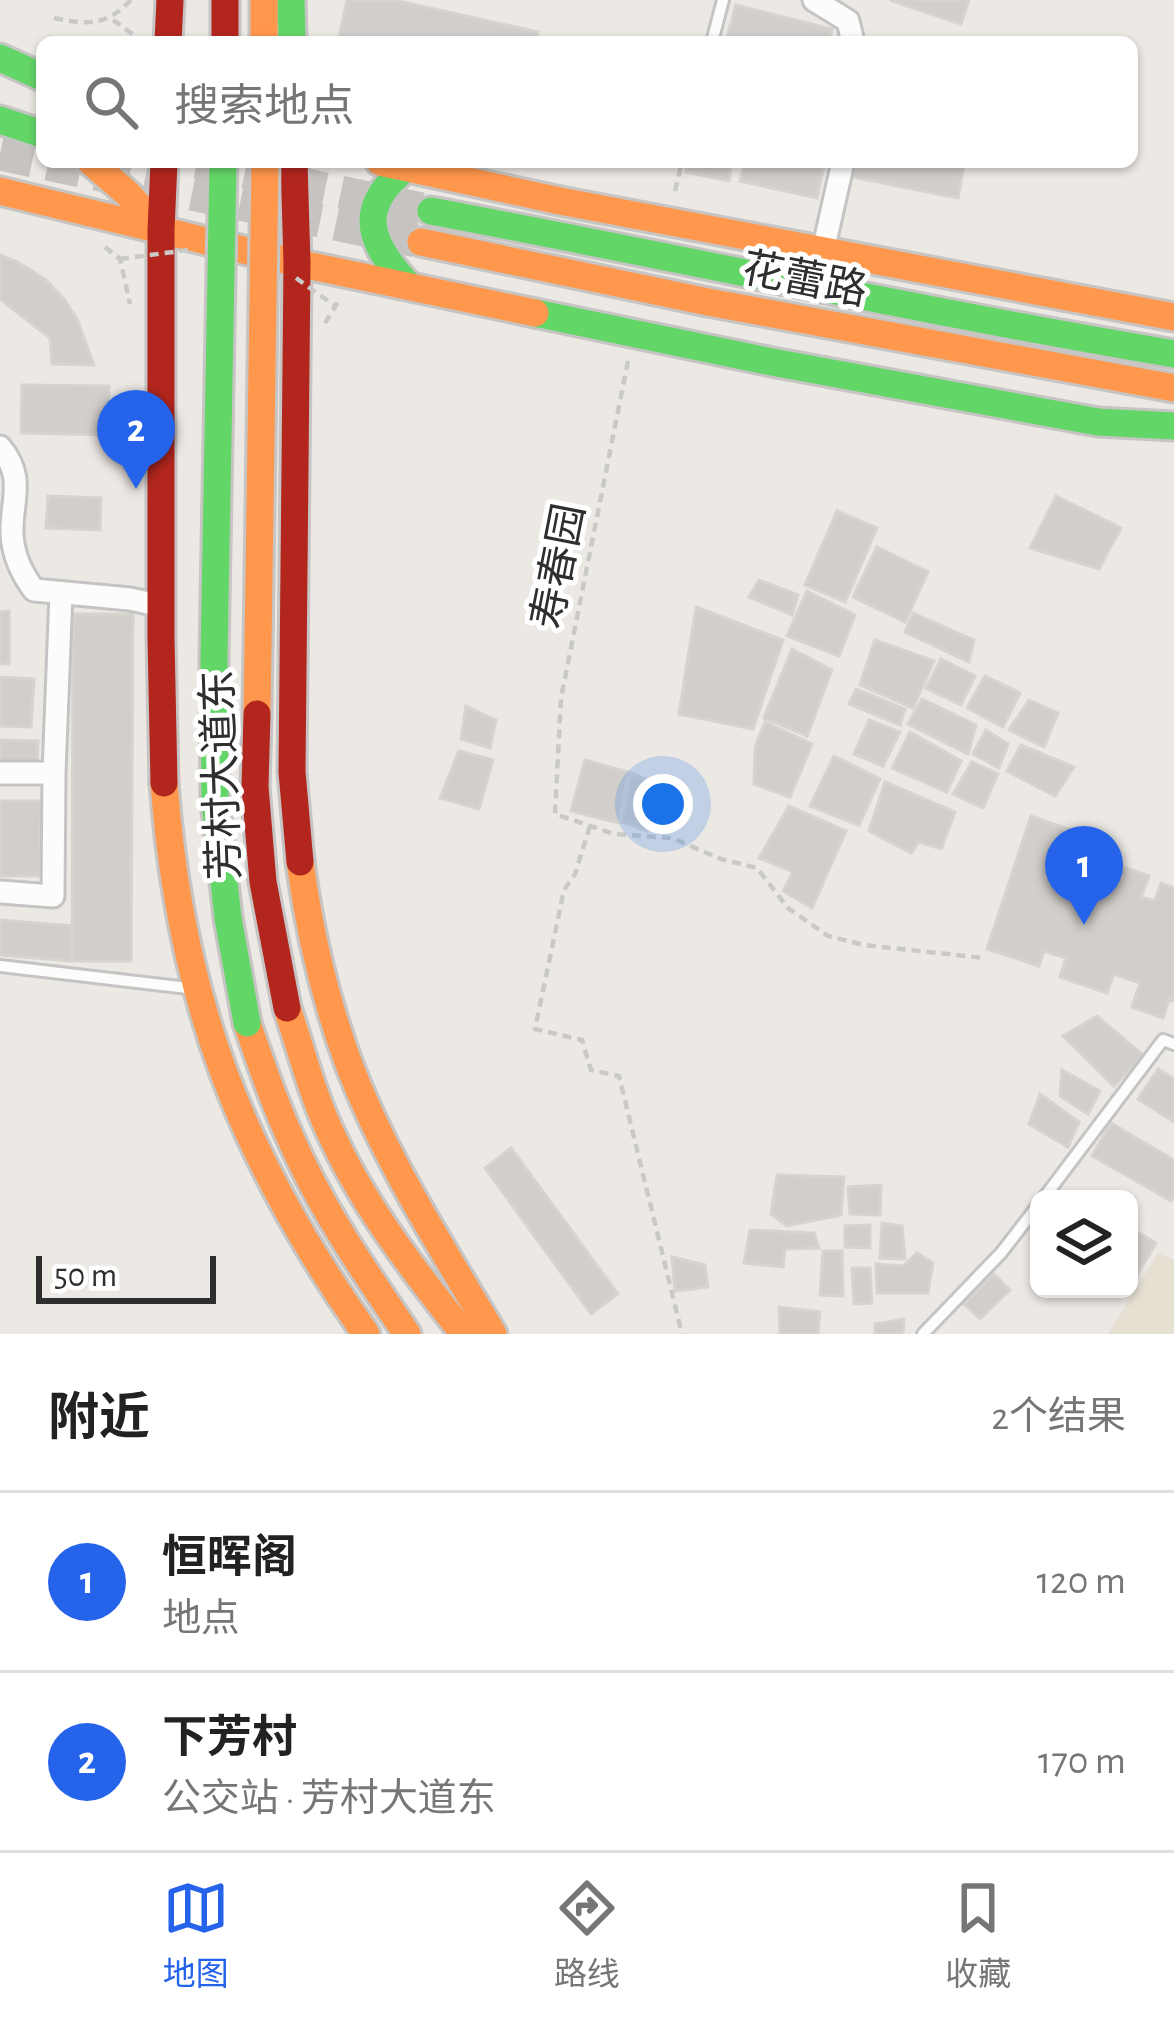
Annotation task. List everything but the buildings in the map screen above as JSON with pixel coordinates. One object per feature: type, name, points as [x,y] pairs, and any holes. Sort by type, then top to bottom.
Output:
[{"type":"main road","points":[[168,36],[170,0]]},
{"type":"main road","points":[[225,0],[225,36]]},
{"type":"main road","points":[[264,0],[265,36]]},
{"type":"main road","points":[[291,0],[292,36]]},
{"type":"main road","points":[[0,58],[36,77]]},
{"type":"main road","points":[[0,73],[36,79]]},
{"type":"main road","points":[[0,120],[36,132]]},
{"type":"main road","points":[[98,168],[161,230]]},
{"type":"main road","name":"芳村大道东","points":[[164,168],[161,753],[183,936],[220,1070],[267,1174],[315,1262],[365,1334]]},
{"type":"main road","name":"芳村大道东","points":[[223,168],[214,657],[215,802],[228,919],[247,1022],[267,1082],[299,1156],[370,1280],[407,1334]]},
{"type":"main road","name":"芳村大道东","points":[[265,168],[255,788],[263,882],[287,1008],[320,1109],[347,1165],[419,1278],[464,1334]]},
{"type":"main road","name":"芳村大道东","points":[[294,168],[292,772],[303,893],[349,1063],[389,1153],[494,1334]]},
{"type":"main road","points":[[392,168],[374,208],[372,226],[382,254],[409,286]]},
{"type":"main road","points":[[407,168],[1174,317]]},
{"type":"main road","points":[[0,190],[297,263],[1008,408],[1099,422],[1174,426]]},
{"type":"main road","points":[[0,206],[139,236],[161,230]]},
{"type":"main road","name":"花蕾路","points":[[431,211],[1003,325],[1174,354]]},
{"type":"main road","name":"花蕾路","points":[[421,242],[708,302],[1174,388]]},
{"type":"street","points":[[814,0],[848,21],[852,36]]},
{"type":"street","points":[[823,251],[842,168]]},
{"type":"street","points":[[0,447],[17,477],[12,538],[22,572],[34,590],[162,606]]},
{"type":"street","points":[[0,892],[53,896],[61,593]]},
{"type":"street","points":[[0,773],[54,773]]},
{"type":"lane","points":[[714,36],[723,0]]},
{"type":"lane","points":[[0,966],[197,989]]},
{"type":"lane","points":[[1050,1190],[1163,1040],[1174,1044]]},
{"type":"lane","points":[[923,1334],[1030,1216]]},
{"type":"path","points":[[54,18],[75,23],[112,19],[131,0]]},
{"type":"path","points":[[112,19],[134,36]]},
{"type":"path","points":[[104,246],[120,259],[131,308]]},
{"type":"path","points":[[325,325],[339,300]]},
{"type":"path","name":"寿春园","points":[[590,826],[555,814],[561,698],[634,332]]},
{"type":"path","points":[[682,1334],[619,1076],[591,1070],[582,1040],[536,1029],[564,890],[575,874],[590,826],[614,834],[672,838],[722,860],[758,868],[788,908],[828,936],[864,946],[984,958]]},
{"type":"shaded area","points":[[1158,1253],[1174,1260],[1174,1334],[1108,1334],[1130,1298],[1138,1298],[1138,1285]]},
{"type":"tunnel","points":[[0,154],[36,162]]},
{"type":"tunnel","points":[[67,168],[421,242]]},
{"type":"tunnel","points":[[226,168],[431,211]]},
{"type":"traffic: fast","points":[[291,0],[292,36]]},
{"type":"traffic: fast","points":[[0,58],[36,74]]},
{"type":"traffic: fast","points":[[0,120],[36,132]]},
{"type":"traffic: fast","points":[[223,168],[215,802],[228,918],[247,1023]]},
{"type":"traffic: fast","points":[[406,168],[379,198],[373,227],[385,256],[409,286]]},
{"type":"traffic: fast","points":[[431,211],[1174,354]]},
{"type":"traffic: fast","points":[[535,313],[1098,422],[1174,426]]},
{"type":"traffic: slow","points":[[264,0],[264,36]]},
{"type":"traffic: slow","points":[[98,168],[161,230]]},
{"type":"traffic: slow","points":[[257,714],[265,168]]},
{"type":"traffic: slow","points":[[408,168],[1174,317]]},
{"type":"traffic: slow","points":[[0,191],[297,263],[535,313]]},
{"type":"traffic: slow","points":[[421,242],[708,302],[1174,388]]},
{"type":"traffic: slow","points":[[164,783],[185,936],[224,1074],[284,1204],[366,1334]]},
{"type":"traffic: slow","points":[[300,862],[324,986],[361,1095],[414,1200],[493,1334]]},
{"type":"traffic: slow","points":[[287,1008],[320,1108],[361,1192],[464,1334]]},
{"type":"traffic: slow","points":[[247,1023],[278,1110],[312,1184],[407,1334]]},
{"type":"traffic: jam","points":[[168,36],[170,0]]},
{"type":"traffic: jam","points":[[225,0],[225,36]]},
{"type":"traffic: jam","points":[[164,168],[164,783]]},
{"type":"traffic: jam","points":[[294,168],[292,772],[300,862]]},
{"type":"traffic: jam","points":[[257,714],[255,787],[263,882],[287,1008]]},
{"type":"place","name":"下芳村","points":[[136,489]]},
{"type":"place","name":"恒晖阁","points":[[1084,925]]}]
